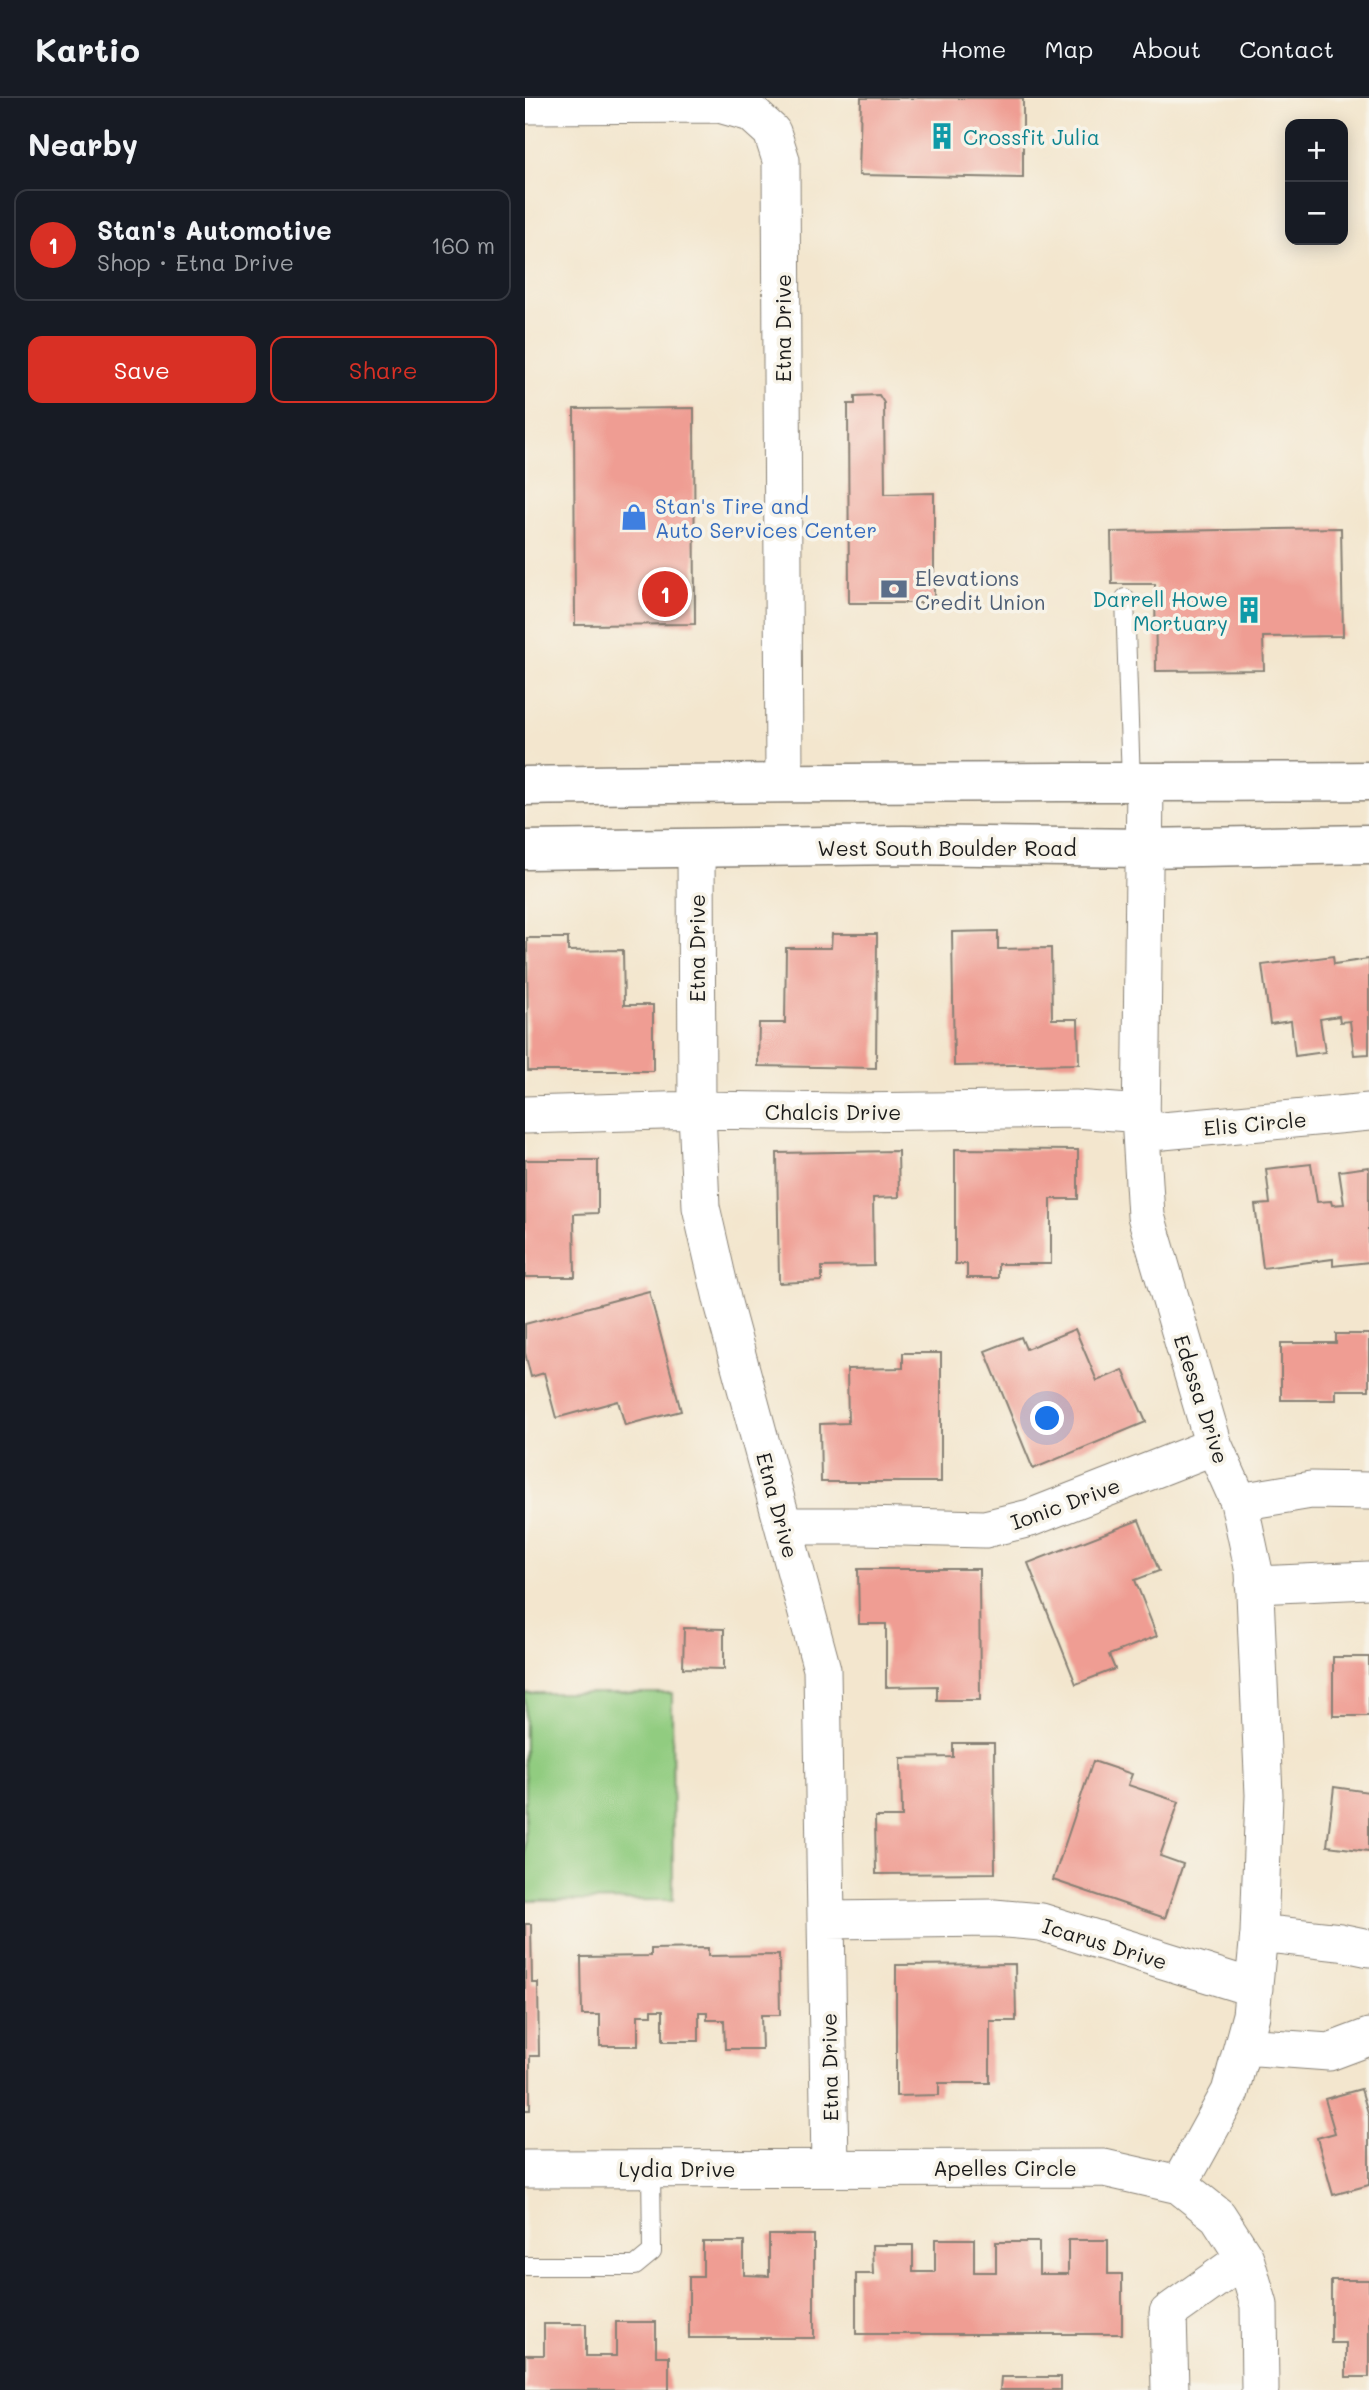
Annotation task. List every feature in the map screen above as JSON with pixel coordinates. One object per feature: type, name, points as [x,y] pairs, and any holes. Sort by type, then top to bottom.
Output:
[{"type":"main road","points":[[525,786],[784,781],[1369,781]]},
{"type":"main road","name":"West South Boulder Road","points":[[525,850],[903,845],[1145,848],[1369,844]]},
{"type":"street","name":"Etna Drive","points":[[525,105],[719,104],[751,113],[772,132],[781,160],[784,781]]},
{"type":"street","name":"Edessa Drive","points":[[1138,783],[1145,848],[1141,1124],[1146,1216],[1215,1446],[1239,1502],[1254,1572],[1264,1795],[1259,1933],[1249,2016]]},
{"type":"street","name":"Etna Drive","points":[[696,848],[697,1110],[701,1207],[723,1303],[821,1668],[830,2167]]},
{"type":"street","name":"Chalcis Drive","points":[[525,1115],[697,1110],[850,1112],[1075,1109],[1141,1124]]},
{"type":"street","name":"Elis Circle","points":[[1141,1124],[1369,1112]]},
{"type":"street","name":"Ionic Drive","points":[[784,1526],[985,1530],[1030,1518],[1215,1446]]},
{"type":"street","points":[[1239,1502],[1311,1490],[1369,1491]]},
{"type":"street","points":[[1254,1585],[1369,1580]]},
{"type":"street","name":"Icarus Drive","points":[[827,1920],[994,1918],[1041,1922],[1249,2016]]},
{"type":"street","points":[[1259,1933],[1369,1948]]},
{"type":"street","points":[[1260,2390],[1259,2305],[1245,2258],[1218,2216],[1179,2185],[1230,2092],[1249,2016],[1329,2052],[1369,2037]]},
{"type":"street","name":"Lydia Drive","points":[[525,2169],[830,2167]]},
{"type":"street","name":"Apelles Circle","points":[[830,2167],[1104,2168],[1179,2185]]},
{"type":"street","points":[[1170,2390],[1168,2313],[1245,2258]]},
{"type":"lane","points":[[1125,598],[1138,783]]},
{"type":"lane","points":[[525,2266],[635,2266],[652,2252],[651,2168]]},
{"type":"green space","points":[[525,1693],[672,1693],[673,1900],[525,1901]]},
{"type":"building","name":"Crossfit Julia","points":[[861,98],[1023,98],[1023,178],[859,175]]},
{"type":"building","points":[[879,395],[884,403],[885,494],[934,493],[934,603],[849,603],[848,404],[855,404],[855,396]]},
{"type":"building","name":"Stan's Tire and Auto Services Center","points":[[694,408],[695,624],[575,625],[574,409]]},
{"type":"building","name":"Darrell Howe Mortuary","points":[[1341,528],[1343,636],[1263,637],[1264,670],[1156,671],[1155,584],[1112,584],[1111,532]]},
{"type":"building","points":[[998,931],[998,949],[1051,948],[1052,1019],[1078,1019],[1079,1064],[954,1066],[952,932]]},
{"type":"building","points":[[832,934],[877,934],[876,1068],[758,1066],[759,1023],[785,1023],[786,948],[831,948]]},
{"type":"building","points":[[527,938],[568,938],[568,951],[623,950],[624,1005],[653,1005],[653,1071],[528,1071]]},
{"type":"building","points":[[1333,956],[1334,964],[1369,959],[1369,1054],[1354,1055],[1350,1021],[1340,1022],[1339,1016],[1320,1019],[1325,1052],[1295,1056],[1291,1021],[1270,1024],[1262,965]]},
{"type":"building","points":[[955,1149],[1078,1150],[1078,1199],[1051,1199],[1051,1264],[998,1264],[998,1278],[967,1278],[967,1264],[955,1264]]},
{"type":"building","points":[[898,1151],[899,1197],[873,1198],[874,1266],[822,1267],[822,1281],[779,1283],[777,1153]]},
{"type":"building","points":[[525,1160],[598,1160],[598,1213],[574,1214],[575,1277],[525,1277]]},
{"type":"building","points":[[1311,1164],[1317,1202],[1331,1201],[1332,1205],[1344,1204],[1339,1171],[1369,1167],[1369,1262],[1333,1266],[1333,1259],[1263,1268],[1255,1205],[1270,1204],[1266,1169]]},
{"type":"building","points":[[649,1291],[681,1411],[625,1425],[618,1401],[556,1418],[544,1373],[531,1377],[525,1353],[525,1324]]},
{"type":"building","points":[[1075,1329],[1097,1381],[1123,1370],[1146,1422],[1033,1469],[985,1351],[1021,1337],[1026,1349]]},
{"type":"building","points":[[1336,1334],[1369,1334],[1369,1390],[1336,1390],[1336,1400],[1281,1400],[1281,1343],[1336,1343]]},
{"type":"building","points":[[903,1353],[941,1353],[941,1482],[821,1482],[820,1424],[848,1423],[847,1369],[903,1368]]},
{"type":"building","points":[[1139,1520],[1159,1571],[1135,1580],[1157,1636],[1109,1655],[1115,1669],[1076,1684],[1028,1563]]},
{"type":"building","points":[[858,1569],[979,1569],[980,1700],[937,1700],[937,1686],[886,1687],[886,1624],[859,1624]]},
{"type":"building","points":[[684,1628],[724,1629],[724,1669],[683,1668]]},
{"type":"building","points":[[1333,1657],[1369,1657],[1369,1716],[1333,1716]]},
{"type":"building","points":[[953,1743],[994,1743],[995,1873],[876,1874],[875,1817],[902,1817],[901,1758],[953,1757]]},
{"type":"building","points":[[1093,1761],[1132,1774],[1128,1785],[1179,1802],[1160,1856],[1183,1864],[1165,1918],[1053,1880]]},
{"type":"building","points":[[1334,1787],[1369,1792],[1369,1851],[1327,1846]]},
{"type":"building","points":[[525,1924],[531,1924],[532,1983],[538,1983],[539,2056],[530,2056],[530,2110],[525,2110]]},
{"type":"building","points":[[708,1948],[708,1956],[779,1955],[780,2015],[761,2015],[762,2049],[725,2049],[724,2020],[707,2020],[707,2012],[699,2012],[699,2041],[663,2041],[663,2010],[652,2010],[652,2015],[638,2015],[638,2046],[600,2046],[600,2015],[582,2015],[581,1957],[651,1956],[651,1949]]},
{"type":"building","points":[[1015,1964],[1016,2021],[990,2021],[990,2083],[939,2083],[939,2095],[896,2096],[896,1965]]},
{"type":"building","points":[[1361,2089],[1369,2116],[1369,2185],[1333,2195],[1317,2138],[1335,2133],[1325,2099]]},
{"type":"building","points":[[769,2235],[814,2235],[814,2338],[689,2338],[689,2277],[703,2277],[703,2242],[744,2242],[744,2275],[769,2276]]},
{"type":"building","points":[[935,2239],[974,2239],[974,2272],[996,2272],[996,2242],[1039,2242],[1039,2274],[1068,2274],[1068,2240],[1108,2240],[1108,2274],[1122,2274],[1122,2334],[856,2334],[856,2274],[873,2274],[872,2245],[913,2245],[913,2272],[935,2272]]},
{"type":"building","points":[[1331,2280],[1369,2280],[1369,2377],[1346,2377],[1346,2343],[1331,2343]]},
{"type":"building","points":[[616,2322],[656,2322],[656,2356],[669,2356],[669,2390],[525,2390],[525,2355],[544,2355],[544,2324],[586,2324],[586,2356],[616,2356]]},
{"type":"building","points":[[1001,2377],[1061,2377],[1061,2390],[1000,2390]]},
{"type":"place","name":"Crossfit Julia","points":[[942,136]]},
{"type":"place","name":"Stan's Tire and Auto Services Center","points":[[634,517]]},
{"type":"place","name":"Elevations Credit Union","points":[[894,589]]},
{"type":"place","name":"Stan's Automotive","points":[[665,594]]},
{"type":"place","name":"Darrell Howe Mortuary","points":[[1249,610]]}]
